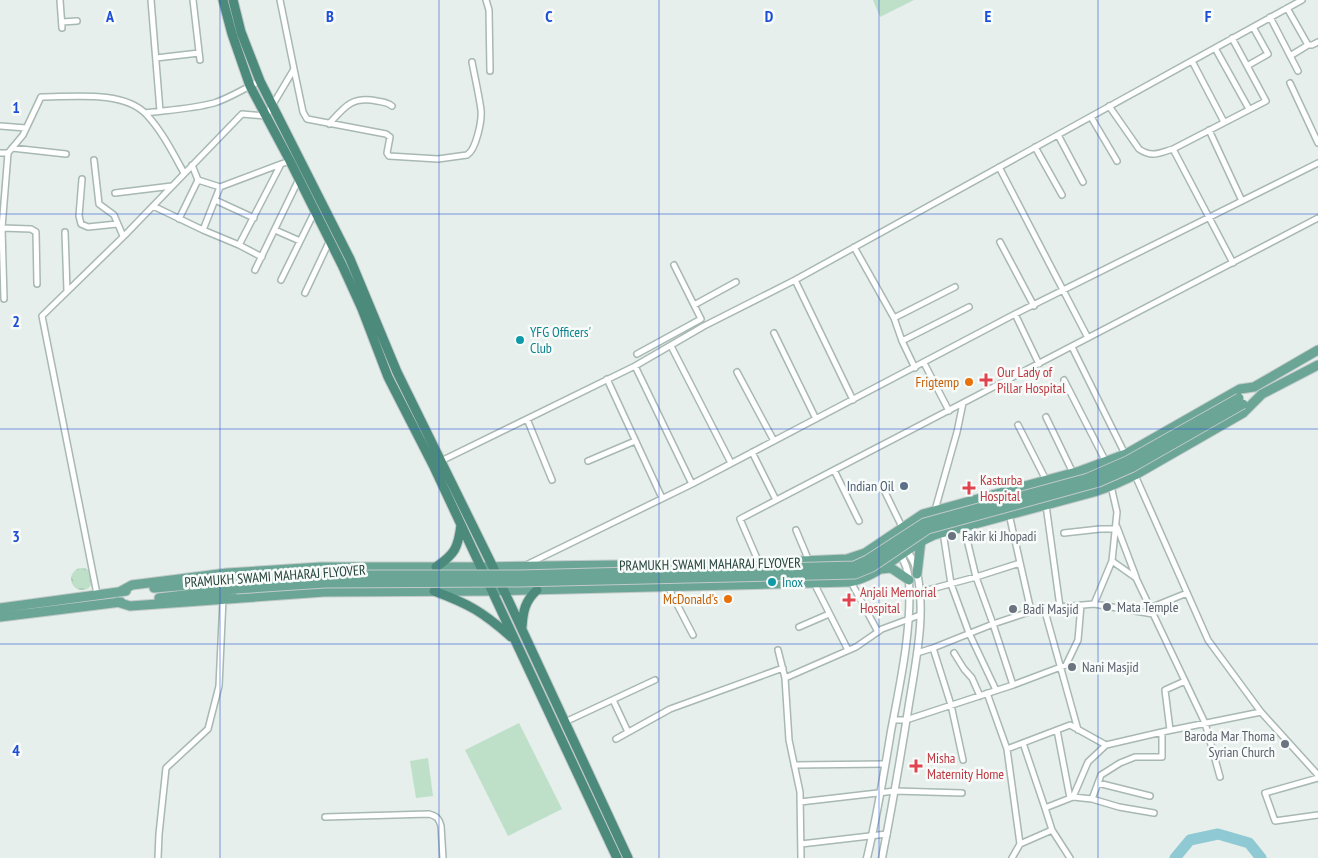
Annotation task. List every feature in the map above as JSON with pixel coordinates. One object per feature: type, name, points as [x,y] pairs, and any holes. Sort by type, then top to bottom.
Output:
[{"type":"highway","points":[[223,0],[232,34],[250,86],[266,116],[286,163],[299,179],[330,240],[362,309],[388,377],[433,465],[617,858]]},
{"type":"highway","points":[[233,0],[242,32],[260,81],[350,259],[398,372],[494,567],[628,858]]},
{"type":"highway","points":[[436,567],[454,552],[461,524]]},
{"type":"highway","points":[[522,629],[524,606],[537,590]]},
{"type":"highway","points":[[434,591],[472,606],[485,614],[515,640]]},
{"type":"main road","points":[[0,608],[121,591],[132,586],[227,573],[321,566],[494,567],[759,563],[856,557],[923,514],[1073,473],[1126,454],[1240,390],[1254,387],[1318,350]]},
{"type":"main road","name":"PRAMUKH SWAMI MAHARAJ FLYOVER","points":[[121,591],[325,575],[529,575],[854,566],[867,560],[924,523],[1088,478],[1110,470],[1241,401],[1262,394],[1318,364]]},
{"type":"main road","name":"PRAMUKH SWAMI MAHARAJ FLYOVER","points":[[117,602],[236,589],[325,583],[528,582],[855,574],[872,567],[928,529],[1099,482],[1132,468],[1241,401],[1254,387]]},
{"type":"main road","points":[[0,617],[117,602],[130,606],[324,592],[504,591],[851,582],[872,575],[921,540],[943,532],[1094,492],[1135,475],[1243,413],[1262,394]]},
{"type":"main road","points":[[917,574],[921,540]]},
{"type":"main road","points":[[881,569],[890,568],[909,580]]},
{"type":"street","points":[[60,0],[62,25],[77,21]]},
{"type":"street","points":[[151,0],[160,111]]},
{"type":"street","points":[[193,0],[200,60]]},
{"type":"street","points":[[280,0],[304,116],[310,120],[389,135],[390,140],[386,153],[389,156],[438,159],[470,153],[474,146],[481,113],[472,62]]},
{"type":"street","points":[[486,0],[489,10],[490,71]]},
{"type":"street","points":[[433,465],[537,412],[635,366],[704,326],[795,280],[1302,0]]},
{"type":"street","points":[[1287,8],[1308,45]]},
{"type":"street","points":[[1270,17],[1298,71]]},
{"type":"street","points":[[1247,66],[1268,54],[1253,27]]},
{"type":"street","points":[[1110,106],[1139,149],[1146,154],[1154,155],[1173,149],[1266,101],[1232,38]]},
{"type":"street","points":[[1290,56],[1308,45],[1318,42]]},
{"type":"street","points":[[1215,48],[1249,109]]},
{"type":"street","points":[[156,58],[199,53]]},
{"type":"street","points":[[1192,61],[1224,122]]},
{"type":"street","points":[[97,594],[42,316],[242,114],[266,116],[294,69]]},
{"type":"street","points":[[145,113],[194,107],[214,102],[232,96],[260,81]]},
{"type":"street","points":[[1290,83],[1318,143]]},
{"type":"street","points":[[4,298],[3,177],[10,150],[23,135],[41,97],[103,97],[127,102],[145,113],[161,133],[184,173]]},
{"type":"street","points":[[329,124],[343,109],[360,99],[387,103],[392,106]]},
{"type":"street","points":[[1091,117],[1117,162]]},
{"type":"street","points":[[0,126],[26,128]]},
{"type":"street","points":[[1210,130],[1242,201]]},
{"type":"street","points":[[1058,135],[1083,182]]},
{"type":"street","points":[[1035,147],[1062,195]]},
{"type":"street","points":[[1173,149],[1233,263]]},
{"type":"street","points":[[0,153],[10,150],[66,154]]},
{"type":"street","points":[[94,160],[99,204],[111,212],[123,236]]},
{"type":"street","points":[[198,180],[220,187],[286,163]]},
{"type":"street","points":[[239,245],[286,163]]},
{"type":"street","points":[[523,566],[692,484],[1015,314],[1318,163]]},
{"type":"street","points":[[179,219],[198,180],[192,165]]},
{"type":"street","points":[[1000,167],[1088,338]]},
{"type":"street","points":[[82,179],[79,216],[81,224],[88,226],[117,224]]},
{"type":"street","points":[[255,270],[299,179]]},
{"type":"street","points":[[115,194],[172,186]]},
{"type":"street","points":[[203,230],[220,187]]},
{"type":"street","points":[[215,200],[254,218]]},
{"type":"street","points":[[153,206],[262,257]]},
{"type":"street","points":[[281,280],[315,211],[324,206]]},
{"type":"street","points":[[759,563],[740,519],[1318,218]]},
{"type":"street","points":[[2,228],[31,229],[36,232],[37,284]]},
{"type":"street","points":[[275,230],[300,241]]},
{"type":"street","points":[[65,232],[67,291]]},
{"type":"street","points":[[305,293],[330,240]]},
{"type":"street","points":[[1000,242],[1034,306]]},
{"type":"street","points":[[854,247],[894,318],[902,341],[915,368]]},
{"type":"street","points":[[637,354],[701,319],[674,265]]},
{"type":"street","points":[[795,280],[853,400]]},
{"type":"street","points":[[694,304],[736,282]]},
{"type":"street","points":[[894,318],[955,287]]},
{"type":"street","points":[[902,341],[969,307]]},
{"type":"street","points":[[1015,314],[1039,364]]},
{"type":"street","points":[[774,333],[816,419]]},
{"type":"street","points":[[671,346],[731,463]]},
{"type":"street","points":[[1072,346],[1126,454],[1208,640],[1261,712],[1318,774]]},
{"type":"street","points":[[924,363],[949,410]]},
{"type":"street","points":[[635,366],[692,484]]},
{"type":"street","points":[[737,372],[774,441]]},
{"type":"street","points":[[607,379],[662,498]]},
{"type":"street","points":[[1064,380],[1106,462]]},
{"type":"street","points":[[935,510],[957,432],[963,403]]},
{"type":"street","points":[[1046,417],[1073,473]]},
{"type":"street","points":[[527,418],[552,480]]},
{"type":"street","points":[[1018,425],[1046,480]]},
{"type":"street","points":[[588,461],[636,441]]},
{"type":"street","points":[[752,452],[776,500]]},
{"type":"street","points":[[834,470],[859,522]]},
{"type":"street","points":[[1094,604],[1112,561],[1117,512],[1110,486]]},
{"type":"street","points":[[883,488],[902,527]]},
{"type":"street","points":[[1046,504],[1060,607]]},
{"type":"street","points":[[1009,514],[1031,611]]},
{"type":"street","points":[[1064,534],[1115,526]]},
{"type":"street","points":[[1115,526],[1138,581],[1205,723],[1220,777]]},
{"type":"street","points":[[964,527],[976,577],[1013,685]]},
{"type":"street","points":[[796,530],[809,561]]},
{"type":"street","points":[[943,532],[951,584],[969,633],[996,690]]},
{"type":"street","points":[[882,858],[895,791],[917,653],[920,615],[920,592],[915,565],[890,535]]},
{"type":"street","points":[[867,858],[894,720],[908,619],[909,580],[904,553]]},
{"type":"street","points":[[1112,561],[1138,581]]},
{"type":"street","points":[[920,592],[1020,563]]},
{"type":"street","points":[[851,582],[878,632]]},
{"type":"street","points":[[814,583],[848,650]]},
{"type":"street","points":[[668,587],[692,635]]},
{"type":"street","points":[[917,653],[993,624],[1044,608],[1094,604],[1152,611],[1187,593]]},
{"type":"street","points":[[158,858],[166,768],[208,729],[219,686],[223,599]]},
{"type":"street","points":[[894,720],[906,720],[1013,685],[1066,665],[1078,640],[1082,605]]},
{"type":"street","points":[[1044,608],[1078,730]]},
{"type":"street","points":[[799,627],[829,614]]},
{"type":"street","points":[[785,678],[848,650],[878,632],[920,615]]},
{"type":"street","points":[[933,648],[951,704],[963,760]]},
{"type":"street","points":[[778,650],[785,678],[789,740],[800,792],[801,858]]},
{"type":"street","points":[[954,654],[972,678],[980,696]]},
{"type":"street","points":[[616,739],[670,709],[783,668]]},
{"type":"street","points":[[565,722],[655,680]]},
{"type":"street","points":[[1170,730],[1165,690],[1185,681]]},
{"type":"street","points":[[987,693],[1007,749],[1020,844]]},
{"type":"street","points":[[612,700],[628,732]]},
{"type":"street","points":[[1072,798],[1088,762],[1106,745],[1261,712]]},
{"type":"street","points":[[1007,749],[1070,725],[1106,745]]},
{"type":"street","points":[[1057,730],[1072,798]]},
{"type":"street","points":[[1092,799],[1101,775],[1120,763],[1135,757],[1162,757],[1162,732]]},
{"type":"street","points":[[1023,743],[1052,830],[1070,858]]},
{"type":"street","points":[[794,766],[885,764]]},
{"type":"street","points":[[1318,778],[1265,793],[1275,821],[1318,815]]},
{"type":"street","points":[[1098,783],[1150,796]]},
{"type":"street","points":[[800,802],[895,791],[962,793]]},
{"type":"street","points":[[1045,808],[1072,798],[1092,799],[1154,813]]},
{"type":"street","points":[[325,816],[434,815],[440,821],[443,858]]},
{"type":"street","points":[[1012,858],[1020,844],[1052,830]]},
{"type":"street","points":[[801,844],[887,834]]},
{"type":"green space","points":[[873,0],[914,0],[880,17]]},
{"type":"green space","points":[[82,568],[90,571],[93,579],[90,587],[82,590],[74,587],[71,579],[74,571]]},
{"type":"green space","points":[[519,723],[562,809],[508,836],[465,750]]},
{"type":"green space","points":[[428,758],[433,796],[416,798],[410,761]]},
{"type":"waterway","points":[[1175,858],[1190,840],[1218,834],[1249,843],[1261,858]]},
{"type":"place","name":"YFG Officers' Club","points":[[520,340]]},
{"type":"place","name":"Our Lady of Pillar Hospital","points":[[986,380]]},
{"type":"place","name":"Frigtemp","points":[[969,382]]},
{"type":"place","name":"Indian Oil","points":[[904,486]]},
{"type":"place","name":"Kasturba Hospital","points":[[969,488]]},
{"type":"place","name":"Fakir ki Jhopadi","points":[[952,536]]},
{"type":"place","name":"Inox","points":[[772,582]]},
{"type":"place","name":"McDonald's","points":[[728,599]]},
{"type":"place","name":"Anjali Memorial Hospital","points":[[849,600]]},
{"type":"place","name":"Mata Temple","points":[[1107,607]]},
{"type":"place","name":"Badi Masjid","points":[[1013,609]]},
{"type":"place","name":"Nani Masjid","points":[[1072,667]]},
{"type":"place","name":"Baroda Mar Thoma Syrian Church","points":[[1285,744]]},
{"type":"place","name":"Misha Maternity Home","points":[[916,766]]}]
